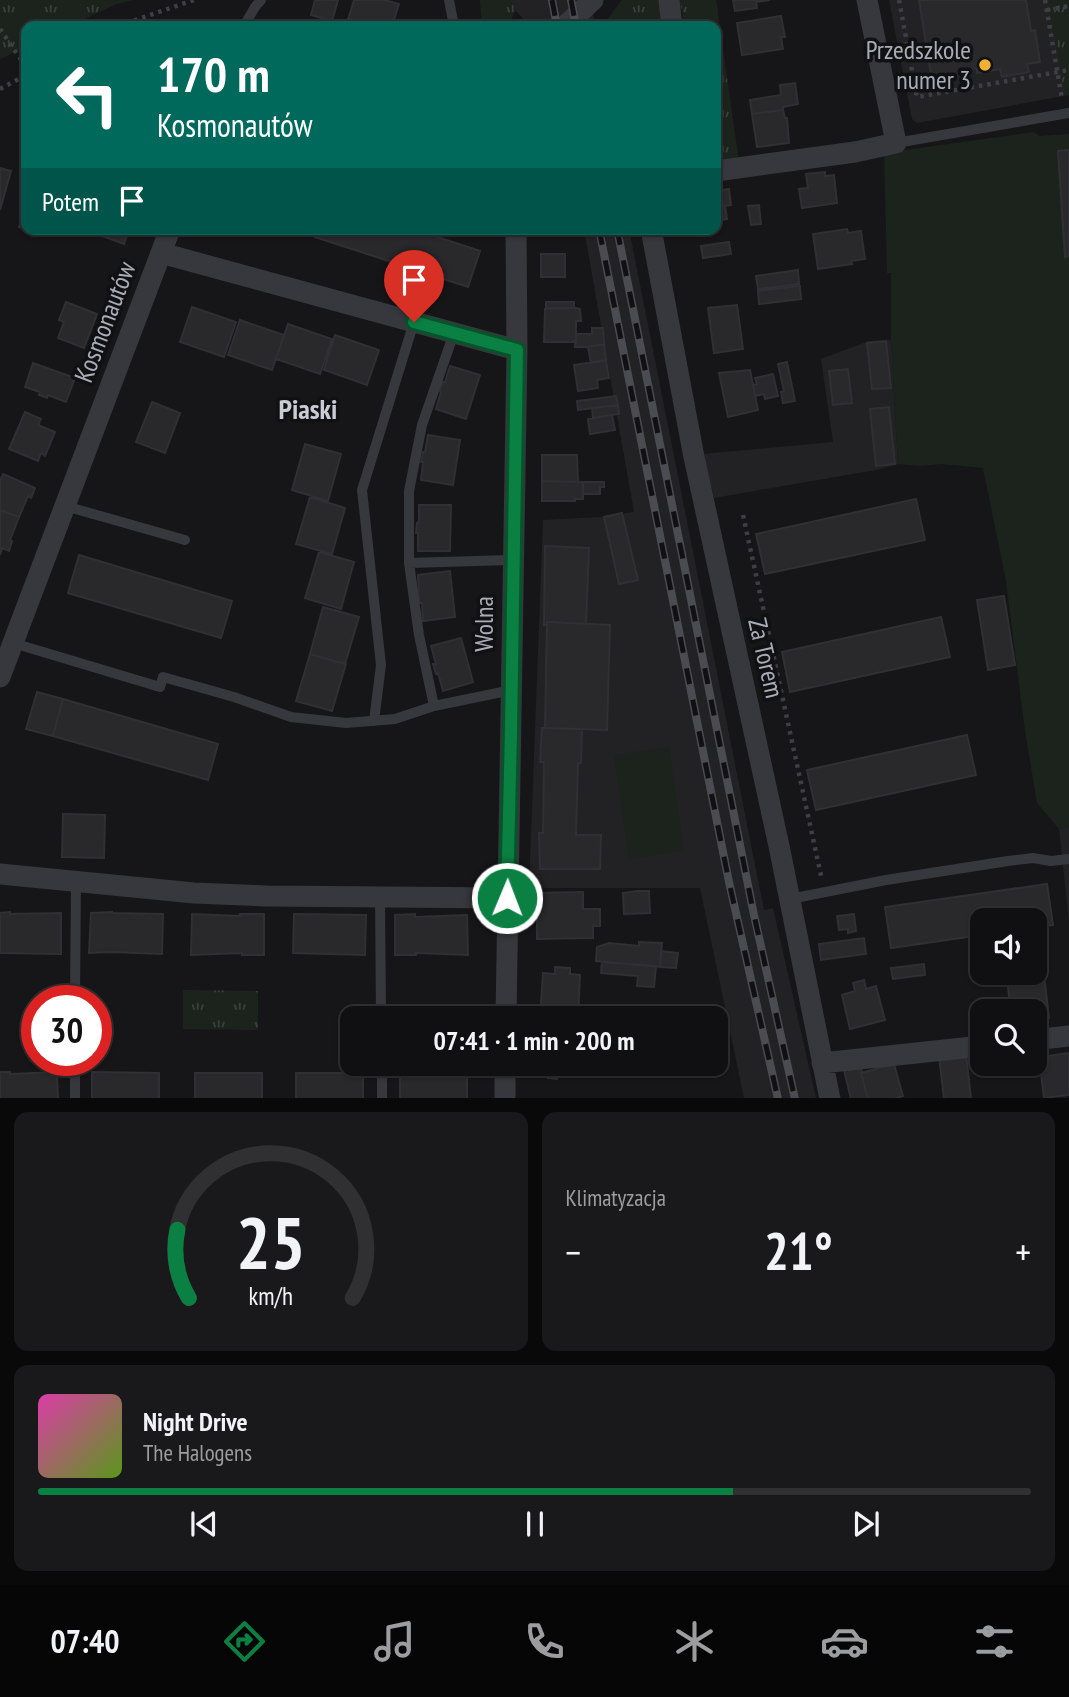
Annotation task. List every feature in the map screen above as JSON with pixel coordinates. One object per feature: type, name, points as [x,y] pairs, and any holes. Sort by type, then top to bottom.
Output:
[{"type":"street","points":[[570,21],[593,0]]},
{"type":"street","points":[[669,0],[671,21]]},
{"type":"street","points":[[721,170],[855,152],[896,143],[867,0]]},
{"type":"street","points":[[161,253],[168,235]]},
{"type":"street","name":"Wolna","points":[[506,1006],[517,350],[516,235]]},
{"type":"street","name":"Za Torem","points":[[652,235],[694,457],[790,899],[830,1098]]},
{"type":"street","name":"Kosmonautów","points":[[0,677],[161,253],[517,350]]},
{"type":"street","points":[[0,874],[194,893],[507,898]]},
{"type":"street","points":[[1047,1039],[1069,1036]]},
{"type":"street","points":[[822,1063],[970,1047]]},
{"type":"street","points":[[505,1076],[505,1098]]},
{"type":"lane","points":[[247,21],[261,0]]},
{"type":"lane","points":[[449,0],[453,21]]},
{"type":"lane","points":[[896,143],[1069,113]]},
{"type":"lane","points":[[374,721],[380,664],[362,490],[414,322]]},
{"type":"lane","points":[[434,706],[419,635],[409,563],[409,491],[422,425],[454,333]]},
{"type":"lane","points":[[65,506],[186,540]]},
{"type":"lane","points":[[409,563],[513,560]]},
{"type":"lane","points":[[13,643],[160,687],[163,677],[291,717],[346,723],[394,719],[434,706],[512,690]]},
{"type":"lane","points":[[790,899],[886,880],[1008,861],[1032,858],[1051,861],[1069,859]]},
{"type":"lane","points":[[75,985],[76,882]]},
{"type":"lane","points":[[380,897],[381,1006]]},
{"type":"lane","points":[[75,1076],[75,1098]]},
{"type":"lane","points":[[382,1076],[382,1098]]},
{"type":"path","points":[[133,21],[194,0]]},
{"type":"path","points":[[899,0],[916,97],[1069,70]]},
{"type":"path","points":[[1045,0],[1062,97]]},
{"type":"path","points":[[1047,10],[1069,6]]},
{"type":"path","points":[[0,29],[21,60]]},
{"type":"path","points":[[0,89],[21,78]]},
{"type":"path","points":[[743,515],[825,891]]},
{"type":"shaded area","points":[[513,0],[589,0],[595,21],[525,21],[515,10]]},
{"type":"shaded area","name":"Przedszkole numer 3","points":[[889,0],[1069,0],[1069,95],[917,123],[912,119]]},
{"type":"shaded area","points":[[585,235],[630,235],[764,910],[773,908],[816,1098],[744,1098],[728,1022],[728,1006],[725,1006],[700,888],[529,888],[543,520],[602,517],[634,512]]},
{"type":"shaded area","points":[[891,340],[898,464],[714,498],[703,454],[833,442],[821,359],[869,341]]},
{"type":"shaded area","points":[[1069,827],[1069,922],[1059,829]]},
{"type":"green space","points":[[0,0],[133,0],[116,4],[80,21],[21,21],[21,49],[0,59]]},
{"type":"green space","points":[[480,0],[513,0],[515,10],[511,21],[482,21]]},
{"type":"green space","points":[[622,0],[662,0],[664,21],[606,21]]},
{"type":"green space","points":[[679,0],[716,0],[719,21],[682,21]]},
{"type":"green space","points":[[1048,0],[1069,0],[1069,95],[1065,96]]},
{"type":"green space","points":[[721,35],[739,162],[721,164]]},
{"type":"green space","points":[[1034,132],[1039,136],[1069,134],[1069,827],[1059,829],[1037,803],[1006,581],[983,468],[898,464],[891,340],[891,273],[887,273],[884,153]]},
{"type":"green space","points":[[669,747],[684,851],[629,859],[614,755]]},
{"type":"green space","points":[[183,990],[258,991],[258,1030],[183,1029]]},
{"type":"building","points":[[315,0],[338,0],[332,21],[311,15]]},
{"type":"building","points":[[354,0],[385,0],[399,4],[394,21],[348,21]]},
{"type":"building","points":[[733,0],[770,0],[756,2],[757,8],[735,11]]},
{"type":"building","points":[[919,0],[1026,0],[1031,31],[1035,30],[1040,62],[1027,64],[1029,72],[1002,77],[1000,69],[977,73],[977,68],[961,71],[961,75],[932,80]]},
{"type":"building","points":[[781,16],[785,37],[781,37],[783,49],[742,55],[737,23]]},
{"type":"building","points":[[795,83],[798,104],[783,107],[783,110],[752,114],[750,100],[781,95],[780,85]]},
{"type":"building","points":[[783,110],[787,118],[789,143],[757,147],[752,114]]},
{"type":"building","points":[[1069,150],[1069,256],[1065,257],[1058,151]]},
{"type":"building","points":[[0,168],[11,171],[0,210]]},
{"type":"building","points":[[825,172],[825,176],[834,175],[837,203],[802,208],[799,189],[808,188],[806,174]]},
{"type":"building","points":[[729,189],[731,205],[725,206],[727,219],[721,220],[721,190]]},
{"type":"building","points":[[759,205],[761,224],[751,225],[748,206]]},
{"type":"building","points":[[847,229],[848,233],[861,231],[865,259],[851,261],[852,264],[818,269],[813,234]]},
{"type":"building","points":[[100,235],[127,235],[124,244]]},
{"type":"building","points":[[431,235],[480,251],[468,287],[315,237]]},
{"type":"building","points":[[729,242],[731,254],[703,258],[701,246]]},
{"type":"building","points":[[541,254],[565,254],[565,277],[541,277]]},
{"type":"building","points":[[798,270],[799,284],[758,289],[756,276]]},
{"type":"building","points":[[800,286],[801,299],[759,304],[758,291]]},
{"type":"building","points":[[66,302],[97,314],[84,348],[58,338],[64,322],[59,320]]},
{"type":"building","points":[[546,302],[574,302],[574,308],[546,308]]},
{"type":"building","points":[[737,305],[743,349],[714,353],[708,308]]},
{"type":"building","points":[[192,307],[236,322],[224,357],[180,342]]},
{"type":"building","points":[[545,309],[580,309],[581,321],[576,321],[576,342],[544,342]]},
{"type":"building","points":[[240,320],[284,335],[272,370],[228,355]]},
{"type":"building","points":[[288,324],[332,339],[320,374],[276,359]]},
{"type":"building","points":[[592,328],[603,328],[604,344],[575,347],[576,334],[592,334]]},
{"type":"building","points":[[335,335],[379,350],[367,385],[324,370]]},
{"type":"building","points":[[886,341],[891,388],[872,389],[867,343]]},
{"type":"building","points":[[604,344],[606,360],[591,363],[588,347]]},
{"type":"building","points":[[606,360],[609,378],[597,380],[598,388],[578,391],[574,365]]},
{"type":"building","points":[[787,362],[795,401],[783,403],[781,392],[784,391],[778,364]]},
{"type":"building","points":[[33,363],[75,378],[66,402],[48,395],[47,398],[39,395],[40,392],[25,387]]},
{"type":"building","points":[[450,366],[480,375],[466,419],[436,409],[441,392],[439,391]]},
{"type":"building","points":[[848,369],[852,403],[833,405],[829,371]]},
{"type":"building","points":[[750,370],[758,410],[728,417],[719,373]]},
{"type":"building","points":[[773,374],[778,396],[765,399],[764,394],[755,396],[755,378]]},
{"type":"building","points":[[616,396],[618,405],[578,410],[577,401]]},
{"type":"building","points":[[152,402],[180,413],[165,453],[136,442]]},
{"type":"building","points":[[618,405],[619,414],[593,418],[592,408]]},
{"type":"building","points":[[889,407],[895,464],[876,466],[870,409]]},
{"type":"building","points":[[25,412],[41,419],[38,425],[55,432],[45,456],[41,453],[38,461],[9,449]]},
{"type":"building","points":[[612,415],[615,430],[590,434],[588,419]]},
{"type":"building","points":[[428,435],[460,440],[453,485],[421,480],[421,462]]},
{"type":"building","points":[[305,444],[341,454],[328,501],[292,490]]},
{"type":"building","points":[[542,455],[577,455],[578,482],[542,481]]},
{"type":"building","points":[[3,474],[35,488],[31,498],[28,496],[19,517],[0,510],[0,481]]},
{"type":"building","points":[[542,481],[583,482],[583,499],[542,501]]},
{"type":"building","points":[[583,482],[604,482],[604,487],[600,487],[600,494],[583,494]]},
{"type":"building","points":[[310,497],[345,508],[332,554],[296,544]]},
{"type":"building","points":[[916,499],[925,540],[765,574],[756,534]]},
{"type":"building","points":[[419,505],[451,505],[450,551],[418,551],[416,533]]},
{"type":"building","points":[[0,510],[19,517],[10,540],[9,551],[2,548],[0,555]]},
{"type":"building","points":[[622,513],[638,580],[619,584],[604,517]]},
{"type":"building","points":[[545,546],[589,548],[586,624],[547,622],[547,625],[544,625]]},
{"type":"building","points":[[319,552],[354,562],[341,609],[305,598]]},
{"type":"building","points":[[79,555],[232,601],[221,638],[68,593]]},
{"type":"building","points":[[450,571],[455,617],[423,621],[418,575]]},
{"type":"building","points":[[1004,596],[1015,665],[988,670],[977,600]]},
{"type":"building","points":[[323,607],[359,617],[345,664],[310,654]]},
{"type":"building","points":[[941,617],[950,657],[790,692],[782,652]]},
{"type":"building","points":[[547,622],[610,625],[607,730],[545,728]]},
{"type":"building","points":[[461,638],[473,682],[443,691],[433,664],[436,664],[431,646]]},
{"type":"building","points":[[310,654],[346,664],[332,711],[296,701]]},
{"type":"building","points":[[37,692],[63,699],[53,736],[26,729]]},
{"type":"building","points":[[63,699],[218,744],[208,780],[53,736]]},
{"type":"building","points":[[542,728],[582,729],[576,835],[601,835],[600,869],[540,869],[539,833],[543,833],[544,762],[540,762]]},
{"type":"building","points":[[967,735],[976,775],[816,810],[807,770]]},
{"type":"building","points":[[63,814],[105,815],[104,858],[62,857]]},
{"type":"building","points":[[1047,884],[1053,925],[1047,926],[1047,908],[970,908],[970,937],[891,948],[885,907]]},
{"type":"building","points":[[649,891],[650,913],[624,914],[623,893]]},
{"type":"building","points":[[583,892],[583,909],[600,909],[600,926],[593,926],[593,938],[537,939],[537,893]]},
{"type":"building","points":[[0,913],[61,913],[61,954],[0,953]]},
{"type":"building","points":[[91,913],[163,914],[162,954],[89,953]]},
{"type":"building","points":[[192,914],[264,914],[264,955],[191,955]]},
{"type":"building","points":[[294,914],[366,915],[365,955],[293,953]]},
{"type":"building","points":[[415,914],[415,917],[467,915],[468,955],[395,955],[395,915]]},
{"type":"building","points":[[854,914],[856,931],[848,933],[848,929],[839,930],[837,916]]},
{"type":"building","points":[[864,938],[866,954],[821,960],[819,944]]},
{"type":"building","points":[[639,942],[662,943],[660,967],[596,961],[597,947],[609,943],[639,946]]},
{"type":"building","points":[[661,951],[678,953],[676,968],[660,967]]},
{"type":"building","points":[[602,962],[656,966],[654,987],[637,986],[638,976],[601,973]]},
{"type":"building","points":[[924,964],[925,975],[893,979],[891,968]]},
{"type":"building","points":[[555,967],[570,968],[570,974],[580,975],[579,1006],[541,1006],[543,973],[555,974]]},
{"type":"building","points":[[864,980],[866,989],[876,986],[885,1020],[850,1029],[842,995],[855,991],[853,983]]},
{"type":"building","points":[[1008,985],[1045,985],[1047,999],[1009,999]]},
{"type":"building","points":[[966,1053],[971,1098],[944,1098],[939,1056]]},
{"type":"building","points":[[1069,1053],[1069,1095],[1044,1098],[1041,1076],[1047,1076],[1047,1056]]},
{"type":"building","points":[[894,1064],[903,1096],[868,1098],[861,1073]]},
{"type":"building","points":[[861,1066],[868,1098],[851,1098],[844,1070]]},
{"type":"building","points":[[0,1072],[21,1074],[21,1076],[57,1076],[58,1098],[0,1098]]},
{"type":"building","points":[[112,1072],[159,1073],[159,1098],[92,1098],[92,1076],[112,1076]]},
{"type":"building","points":[[195,1073],[262,1073],[262,1098],[195,1098]]},
{"type":"building","points":[[296,1073],[363,1076],[363,1098],[296,1098]]},
{"type":"building","points":[[400,1076],[467,1076],[467,1098],[400,1098]]},
{"type":"railway","points":[[552,0],[556,21]]},
{"type":"railway","points":[[571,0],[575,21]]},
{"type":"railway","points":[[600,235],[729,882],[778,1098]]},
{"type":"railway","points":[[618,235],[754,915],[795,1098]]},
{"type":"place","name":"Przedszkole numer 3","points":[[985,65]]},
{"type":"district","name":"Piaski","points":[[308,409]]},
{"type":"route","points":[[414,322],[517,350],[507,898]]}]
